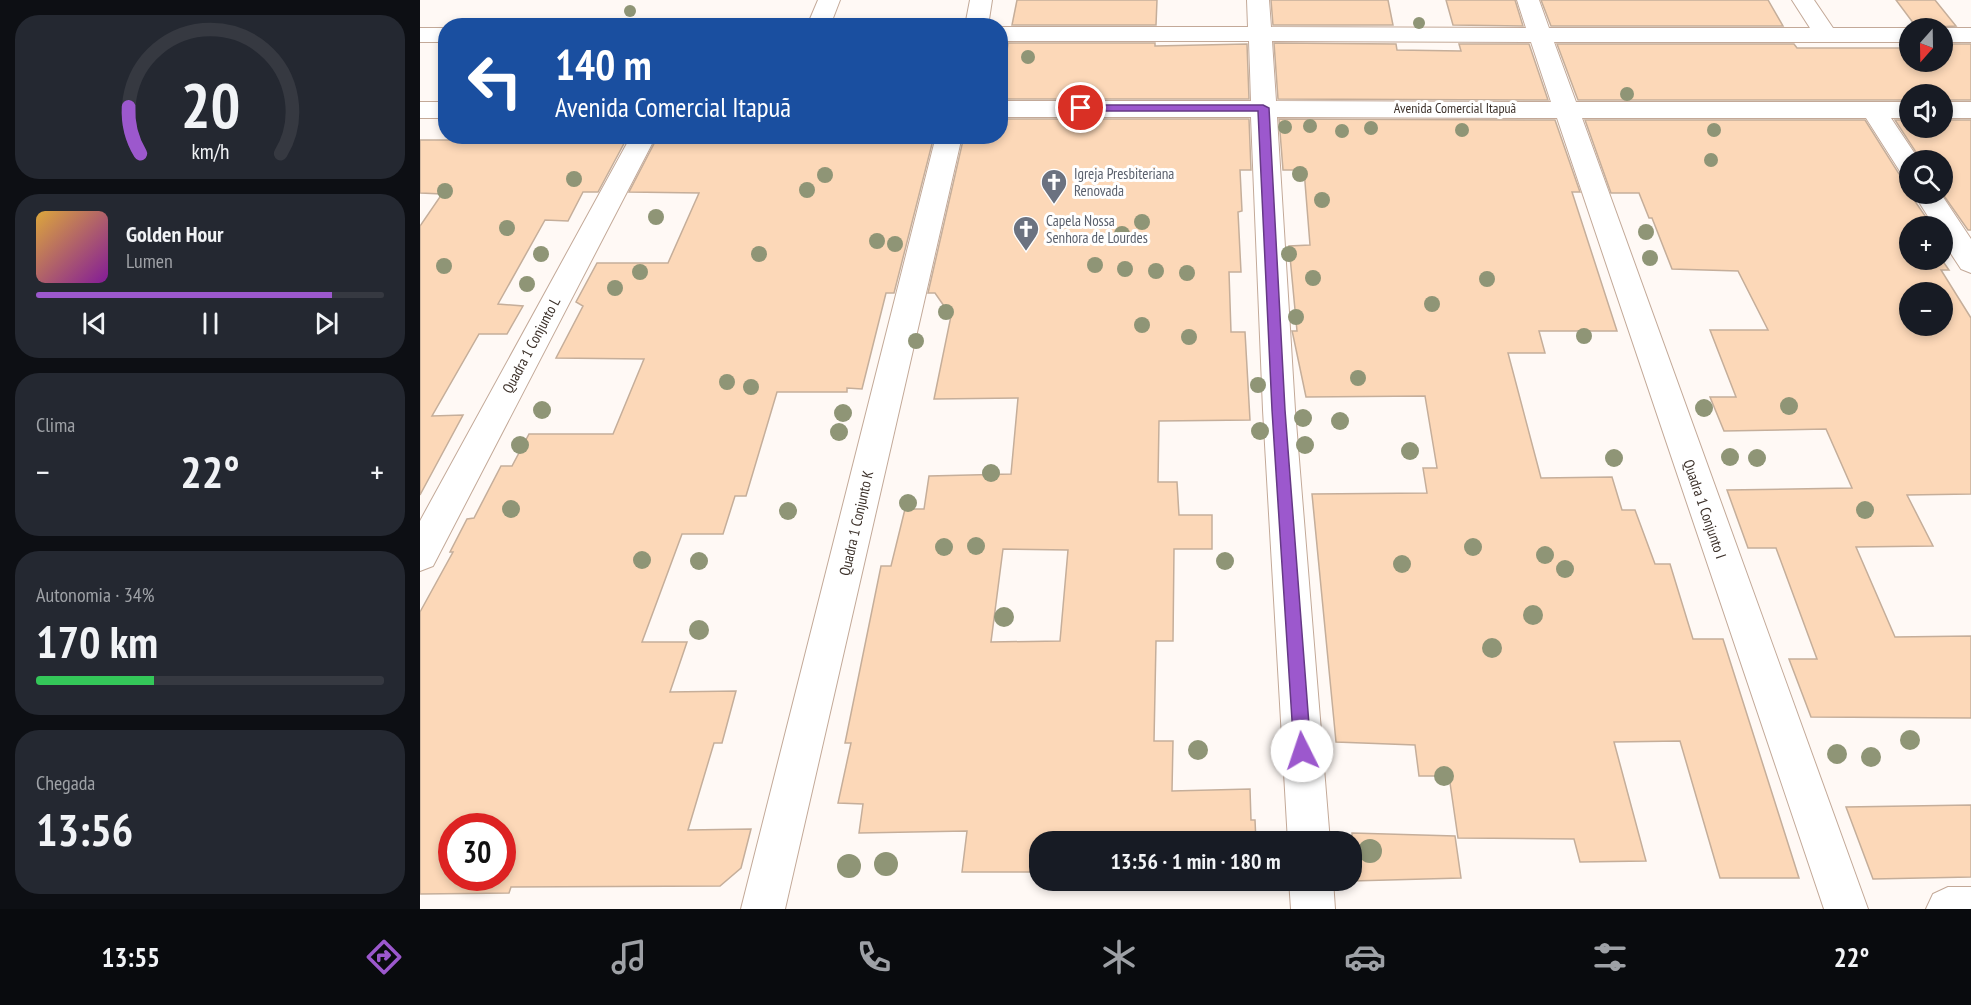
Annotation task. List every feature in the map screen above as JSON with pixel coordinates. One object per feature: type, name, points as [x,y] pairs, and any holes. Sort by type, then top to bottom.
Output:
[{"type":"street","points":[[821,18],[829,0]]},
{"type":"street","points":[[978,18],[981,0]]},
{"type":"street","points":[[1258,0],[1279,410],[1308,831]]},
{"type":"street","name":"Quadra 1 Conjunto I","points":[[1528,0],[1568,108],[1846,909]]},
{"type":"street","points":[[1803,0],[1826,35]]},
{"type":"street","points":[[1008,34],[1899,35]]},
{"type":"street","points":[[420,35],[438,35]]},
{"type":"street","points":[[1953,35],[1971,35]]},
{"type":"street","name":"Avenida Comercial Itapuã","points":[[1008,109],[1899,110]]},
{"type":"street","points":[[420,110],[438,110]]},
{"type":"street","points":[[1873,110],[1899,150]]},
{"type":"street","points":[[1953,110],[1971,110]]},
{"type":"street","name":"Quadra 1 Conjunto L","points":[[420,555],[640,144]]},
{"type":"street","name":"Quadra 1 Conjunto K","points":[[763,909],[947,144]]},
{"type":"street","points":[[1933,204],[1971,262]]},
{"type":"street","points":[[1312,891],[1313,909]]},
{"type":"street","points":[[1948,909],[1971,909]]},
{"type":"building","points":[[1017,0],[1157,0],[1156,25],[1012,25]]},
{"type":"building","points":[[1271,0],[1388,0],[1393,25],[1273,25]]},
{"type":"building","points":[[1446,0],[1515,0],[1523,26],[1453,25]]},
{"type":"building","points":[[1541,0],[1768,0],[1783,26],[1551,26]]},
{"type":"building","points":[[1896,0],[1935,0],[1950,18],[1910,18]]},
{"type":"building","points":[[1008,43],[1155,43],[1155,46],[1247,44],[1249,99],[1008,99]]},
{"type":"building","points":[[1274,43],[1396,44],[1397,50],[1461,51],[1459,44],[1529,44],[1548,100],[1278,99]]},
{"type":"building","points":[[1557,44],[1794,44],[1797,48],[1899,48],[1899,72],[1953,72],[1953,44],[1971,44],[1971,100],[1953,100],[1953,84],[1899,84],[1899,100],[1578,100]]},
{"type":"building","points":[[1008,119],[1249,119],[1251,170],[1240,170],[1242,211],[1238,212],[1241,272],[1229,272],[1231,332],[1245,332],[1250,420],[1159,421],[1158,482],[1177,482],[1179,515],[1212,515],[1212,549],[1174,549],[1173,641],[1156,641],[1154,741],[1173,741],[1172,791],[1250,789],[1251,820],[1255,820],[1256,831],[1029,831],[1029,872],[962,872],[967,831],[859,833],[863,804],[838,803],[851,743],[845,743],[881,566],[891,566],[905,509],[924,509],[929,476],[1011,474],[1018,398],[934,399],[951,316],[935,293],[928,293],[962,144],[1008,144]],"holes":[[[1003,549],[1068,550],[1060,641],[991,642]]]},
{"type":"building","points":[[1279,119],[1555,120],[1580,192],[1572,192],[1617,331],[1539,331],[1545,353],[1508,353],[1541,478],[1612,477],[1622,510],[1635,510],[1655,564],[1670,564],[1693,639],[1723,639],[1799,878],[1720,878],[1680,741],[1614,742],[1646,861],[1580,862],[1574,839],[1458,838],[1449,776],[1419,776],[1415,745],[1336,742],[1312,494],[1427,493],[1423,468],[1437,468],[1425,396],[1306,397],[1292,331],[1297,331],[1289,246],[1310,245],[1304,170],[1283,170]]},
{"type":"building","points":[[1585,120],[1865,120],[1899,174],[1899,204],[1917,204],[1925,216],[1899,216],[1899,270],[1941,270],[1948,282],[1899,282],[1899,336],[1953,336],[1953,289],[1971,318],[1971,494],[1907,495],[1933,546],[1856,547],[1895,637],[1971,636],[1971,718],[1811,717],[1789,659],[1817,659],[1776,548],[1748,548],[1727,490],[1852,488],[1826,429],[1724,431],[1710,397],[1736,397],[1710,330],[1768,330],[1738,271],[1672,269],[1652,218],[1649,218],[1639,193],[1611,193]]},
{"type":"building","points":[[1953,120],[1971,120],[1971,230],[1968,230],[1950,204],[1953,204],[1953,150],[1914,150],[1907,138],[1953,138]]},
{"type":"building","points":[[420,140],[438,140],[438,144],[624,144],[598,192],[583,192],[568,221],[545,220],[498,304],[523,306],[507,334],[479,334],[432,416],[463,415],[420,495],[420,226],[442,194],[420,193]]},
{"type":"building","points":[[654,144],[932,144],[894,293],[886,293],[862,389],[847,388],[847,392],[777,392],[746,496],[735,496],[723,534],[682,534],[642,642],[687,642],[670,692],[736,691],[722,743],[714,743],[688,830],[751,829],[741,868],[720,886],[516,887],[516,813],[438,813],[438,891],[510,891],[509,893],[420,894],[420,612],[453,552],[450,552],[467,519],[474,518],[501,466],[512,466],[529,434],[613,434],[644,359],[556,358],[583,306],[576,302],[597,263],[668,263],[699,193],[629,192]]},
{"type":"building","points":[[1971,805],[1971,877],[1873,879],[1846,807]]},
{"type":"building","points":[[1362,833],[1455,836],[1461,878],[1362,881]]},
{"type":"place","name":"Igreja Presbiteriana Renovada","points":[[1054,205]]},
{"type":"place","name":"Capela Nossa Senhora de Lourdes","points":[[1026,252]]},
{"type":"route","points":[[1081,108],[1263,108],[1279,410],[1302,751]]}]
